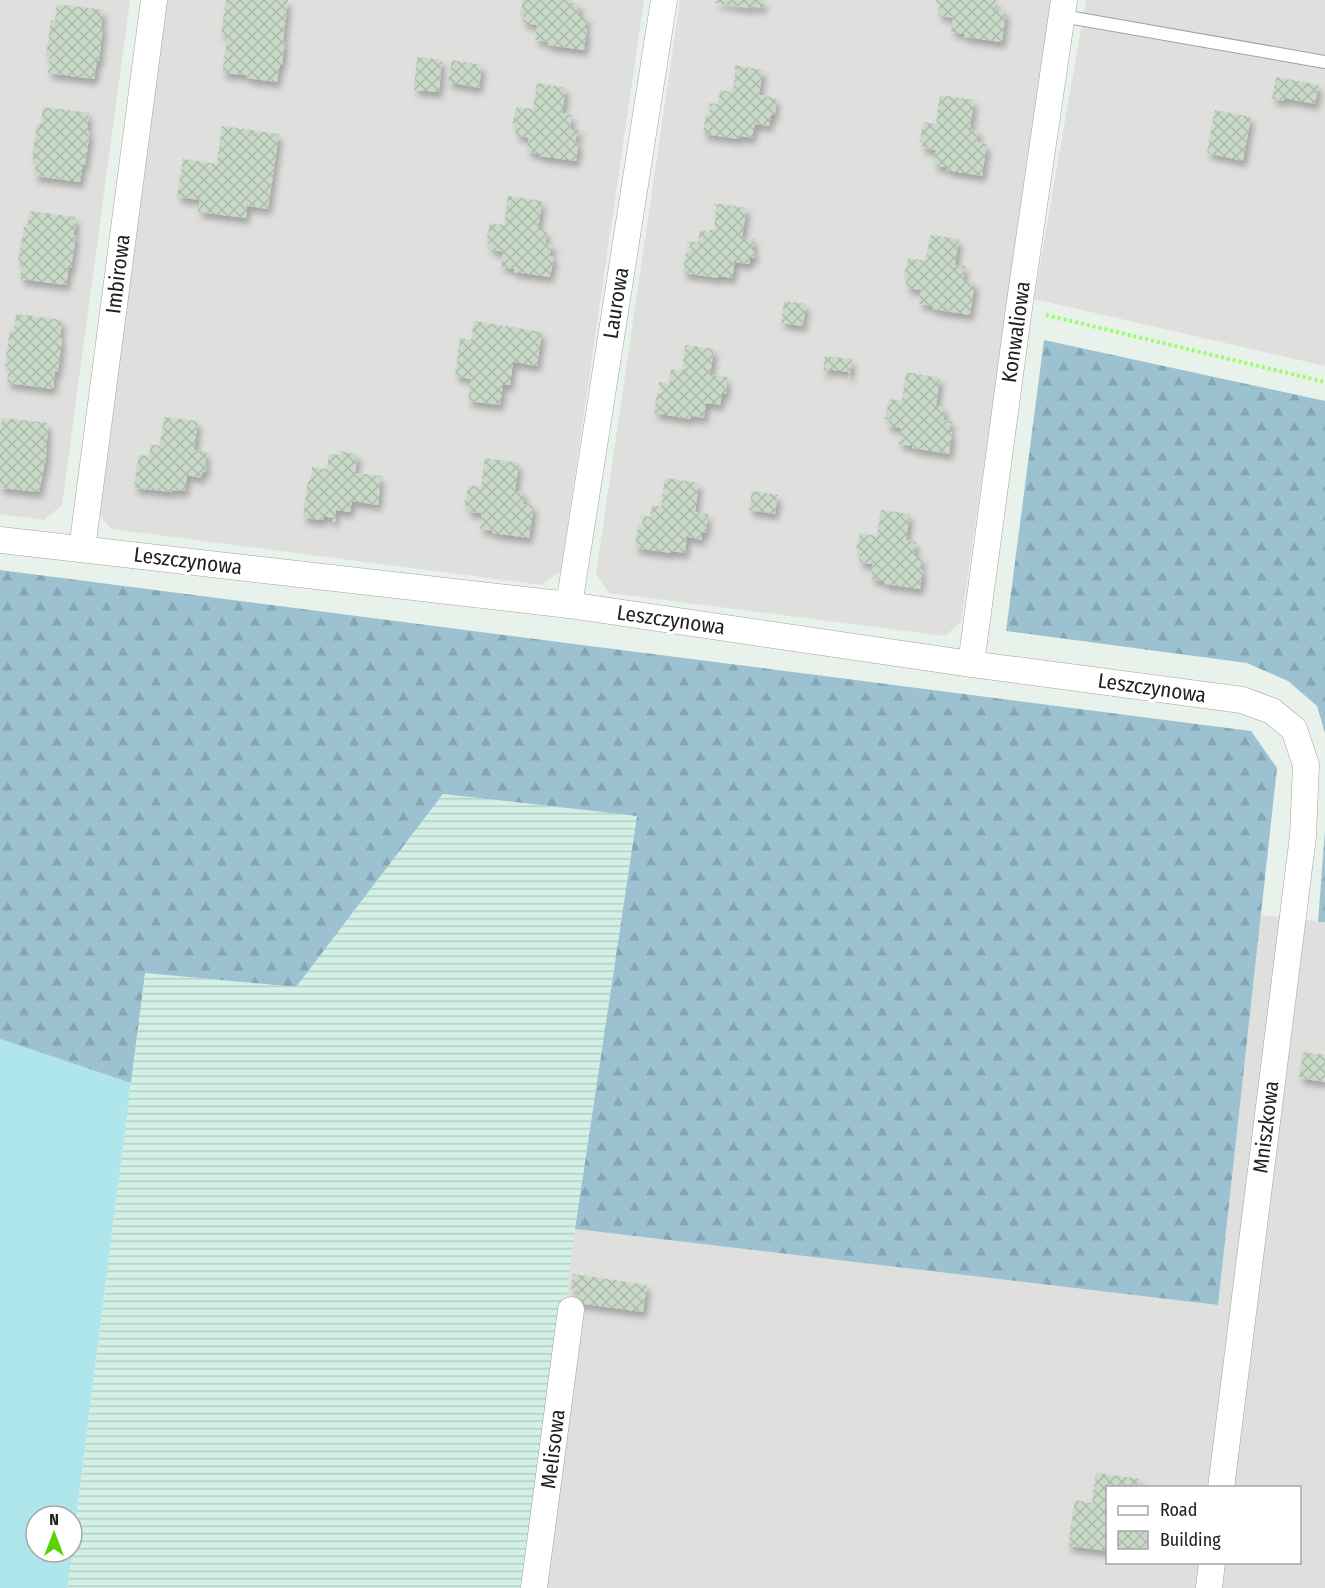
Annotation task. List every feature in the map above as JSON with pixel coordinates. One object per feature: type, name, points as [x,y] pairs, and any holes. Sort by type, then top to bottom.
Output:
[{"type":"street","name":"Imbirowa","points":[[82,549],[154,0]]},
{"type":"street","name":"Laurowa","points":[[569,605],[664,0]]},
{"type":"street","name":"Konwaliowa","points":[[971,664],[1019,308],[1063,8]]},
{"type":"street","name":"Leszczynowa","points":[[0,540],[569,605],[971,664],[1242,700],[1272,711],[1294,729],[1306,765]]},
{"type":"street","name":"Mniszkowa","points":[[1221,1486],[1301,847],[1306,765]]},
{"type":"street","name":"Melisowa","points":[[534,1588],[571,1310]]},
{"type":"street","points":[[1209,1588],[1212,1564]]},
{"type":"lane","points":[[1063,8],[1325,62]]},
{"type":"path","points":[[1019,308],[1325,382]]},
{"type":"shaded area","points":[[0,0],[130,0],[62,505],[44,520],[0,514]]},
{"type":"shaded area","points":[[165,0],[644,0],[561,571],[542,585],[111,529],[96,510]]},
{"type":"shaded area","points":[[680,0],[1052,0],[961,622],[945,636],[609,593],[596,574]]},
{"type":"shaded area","points":[[1086,0],[1325,0],[1325,366],[1034,299]]},
{"type":"shaded area","points":[[443,794],[637,816],[575,1229],[530,1588],[67,1588],[70,1564],[84,1564],[84,1504],[78,1504],[145,973],[296,987]]},
{"type":"shaded area","points":[[1261,915],[1325,922],[1325,1588],[530,1588],[575,1229],[1218,1305]]},
{"type":"shaded area","points":[[0,1039],[131,1083],[78,1504],[24,1504],[24,1564],[70,1564],[67,1588],[0,1588]]},
{"type":"green space","points":[[1044,340],[1325,401],[1325,733],[1317,706],[1288,681],[1247,663],[1006,631]]},
{"type":"green space","points":[[0,570],[1251,731],[1277,768],[1218,1305],[575,1229],[637,816],[443,794],[296,987],[145,973],[131,1083],[0,1039]]},
{"type":"green space","points":[[1325,830],[1325,922],[1318,922]]},
{"type":"building","points":[[226,0],[288,0],[282,65],[280,64],[277,82],[246,78],[246,75],[222,73],[228,35],[221,34]]},
{"type":"building","points":[[523,0],[572,0],[571,3],[580,4],[578,16],[589,17],[586,20],[584,50],[547,45],[548,42],[535,40],[537,25],[523,23],[524,16],[520,16]]},
{"type":"building","points":[[716,0],[764,0],[763,8],[750,6],[750,8],[715,3]]},
{"type":"building","points":[[936,0],[996,0],[994,9],[1006,11],[1002,42],[964,37],[965,34],[951,32],[953,18],[938,15],[940,4],[936,3]]},
{"type":"building","points":[[57,4],[103,10],[99,61],[97,61],[94,79],[48,73],[50,56],[46,56],[51,20],[55,21]]},
{"type":"building","points":[[417,57],[442,60],[439,92],[414,90]]},
{"type":"building","points":[[452,60],[482,65],[479,88],[448,82]]},
{"type":"building","points":[[734,65],[763,70],[759,95],[776,98],[775,115],[771,115],[769,126],[755,124],[752,138],[740,136],[739,139],[703,134],[706,114],[709,115],[710,106],[707,103],[718,104],[720,90],[730,92],[731,88],[733,89],[736,69]]},
{"type":"building","points":[[1276,77],[1319,85],[1315,104],[1284,98],[1284,101],[1272,99]]},
{"type":"building","points":[[537,83],[566,88],[562,113],[572,115],[570,129],[581,130],[577,133],[575,142],[579,142],[576,161],[527,152],[529,138],[515,135],[517,124],[512,123],[517,107],[533,109]]},
{"type":"building","points":[[940,95],[974,100],[970,129],[979,130],[977,142],[987,144],[982,176],[934,166],[936,150],[922,148],[923,142],[920,141],[923,122],[936,124]]},
{"type":"building","points":[[43,107],[89,113],[87,131],[90,132],[80,182],[34,176],[37,159],[32,159],[37,124],[41,124]]},
{"type":"building","points":[[1215,110],[1251,117],[1243,161],[1207,153]]},
{"type":"building","points":[[222,126],[279,134],[268,209],[247,206],[246,218],[198,212],[200,200],[177,197],[183,159],[217,164]]},
{"type":"building","points":[[508,196],[542,201],[538,230],[547,231],[545,243],[555,245],[555,248],[551,247],[550,256],[554,256],[550,277],[514,272],[514,269],[501,267],[503,252],[489,249],[490,243],[486,242],[490,223],[504,225]]},
{"type":"building","points":[[713,203],[747,208],[742,237],[755,239],[752,250],[755,252],[754,258],[750,258],[749,264],[735,262],[732,278],[683,273],[686,252],[689,252],[688,241],[698,242],[700,230],[709,232],[709,230],[714,230],[717,207],[713,206]]},
{"type":"building","points":[[30,211],[75,217],[76,225],[73,235],[76,235],[66,285],[20,279],[23,263],[18,262],[24,227],[27,227]]},
{"type":"building","points":[[930,235],[959,239],[955,265],[965,266],[963,281],[975,282],[970,315],[932,309],[932,306],[919,304],[921,290],[906,288],[907,276],[904,276],[908,258],[926,261]]},
{"type":"building","points":[[784,301],[806,304],[803,326],[781,323]]},
{"type":"building","points":[[16,314],[62,320],[58,372],[55,371],[53,389],[7,383],[9,366],[5,366],[10,330],[14,331]]},
{"type":"building","points":[[474,321],[542,332],[537,366],[513,362],[510,385],[503,384],[500,405],[468,401],[471,379],[455,376],[460,338],[471,340]]},
{"type":"building","points":[[685,345],[714,349],[710,375],[727,377],[726,394],[722,394],[720,405],[706,403],[704,418],[691,416],[690,419],[654,413],[657,394],[660,394],[659,382],[669,384],[671,369],[682,371]]},
{"type":"building","points":[[825,356],[852,359],[850,379],[848,379],[849,372],[826,369],[823,374]]},
{"type":"building","points":[[906,372],[940,378],[936,406],[945,408],[943,420],[953,421],[953,424],[950,423],[949,432],[952,432],[949,454],[899,444],[901,428],[887,426],[889,419],[885,419],[889,399],[902,401]]},
{"type":"building","points":[[164,417],[198,421],[194,450],[207,452],[206,472],[203,471],[201,478],[187,475],[185,491],[134,488],[139,455],[149,456],[151,444],[160,446]]},
{"type":"building","points":[[2,418],[48,423],[46,458],[39,492],[0,488]]},
{"type":"building","points":[[341,451],[358,455],[355,473],[381,476],[378,505],[352,501],[350,512],[336,510],[335,522],[332,522],[332,518],[324,516],[323,520],[303,518],[312,467],[327,469],[329,454],[340,455]]},
{"type":"building","points":[[485,458],[519,463],[515,491],[524,492],[523,504],[534,505],[529,538],[480,529],[482,513],[467,512],[468,506],[464,505],[469,485],[481,487]]},
{"type":"building","points":[[665,478],[699,483],[695,512],[708,514],[706,533],[702,532],[702,540],[687,537],[685,553],[635,548],[638,526],[642,527],[643,519],[639,518],[640,515],[650,517],[652,505],[661,507]]},
{"type":"building","points":[[752,491],[778,495],[775,514],[749,510]]},
{"type":"building","points":[[881,510],[910,514],[906,540],[916,542],[914,556],[925,558],[921,560],[920,569],[923,569],[920,589],[884,584],[884,581],[871,579],[873,564],[859,563],[860,551],[856,550],[860,533],[877,536]]},
{"type":"building","points":[[1303,1052],[1325,1055],[1325,1082],[1299,1078]]},
{"type":"building","points":[[573,1274],[647,1285],[643,1312],[577,1303],[578,1291],[571,1290]]},
{"type":"building","points":[[1096,1473],[1140,1479],[1139,1486],[1106,1486],[1106,1551],[1068,1546],[1075,1500],[1092,1503]]}]
